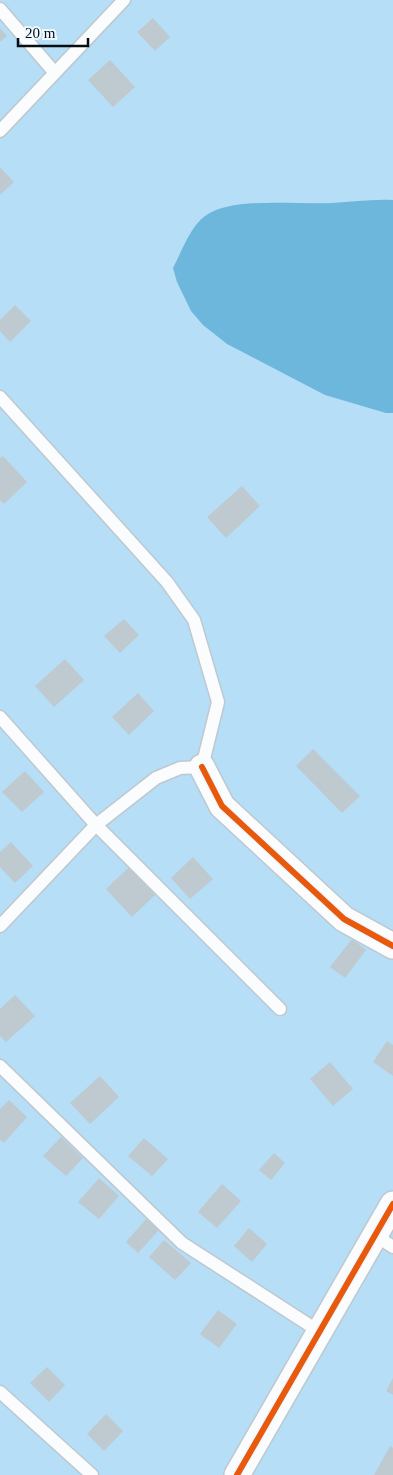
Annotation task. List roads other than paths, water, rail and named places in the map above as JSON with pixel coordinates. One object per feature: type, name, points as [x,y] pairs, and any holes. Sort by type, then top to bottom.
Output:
[{"type":"street","points":[[202,767],[222,806],[344,919],[393,946]]},
{"type":"street","points":[[237,1475],[320,1332],[384,1242],[393,1204]]},
{"type":"lane","points":[[0,132],[124,0]]},
{"type":"lane","points":[[0,9],[55,73]]},
{"type":"lane","points":[[0,397],[167,582],[194,620],[218,702],[202,767],[180,768],[156,778],[96,825],[0,926]]},
{"type":"lane","points":[[0,717],[96,825],[280,1009]]},
{"type":"lane","points":[[0,1066],[182,1243],[320,1332]]},
{"type":"lane","points":[[0,1392],[92,1475]]}]
